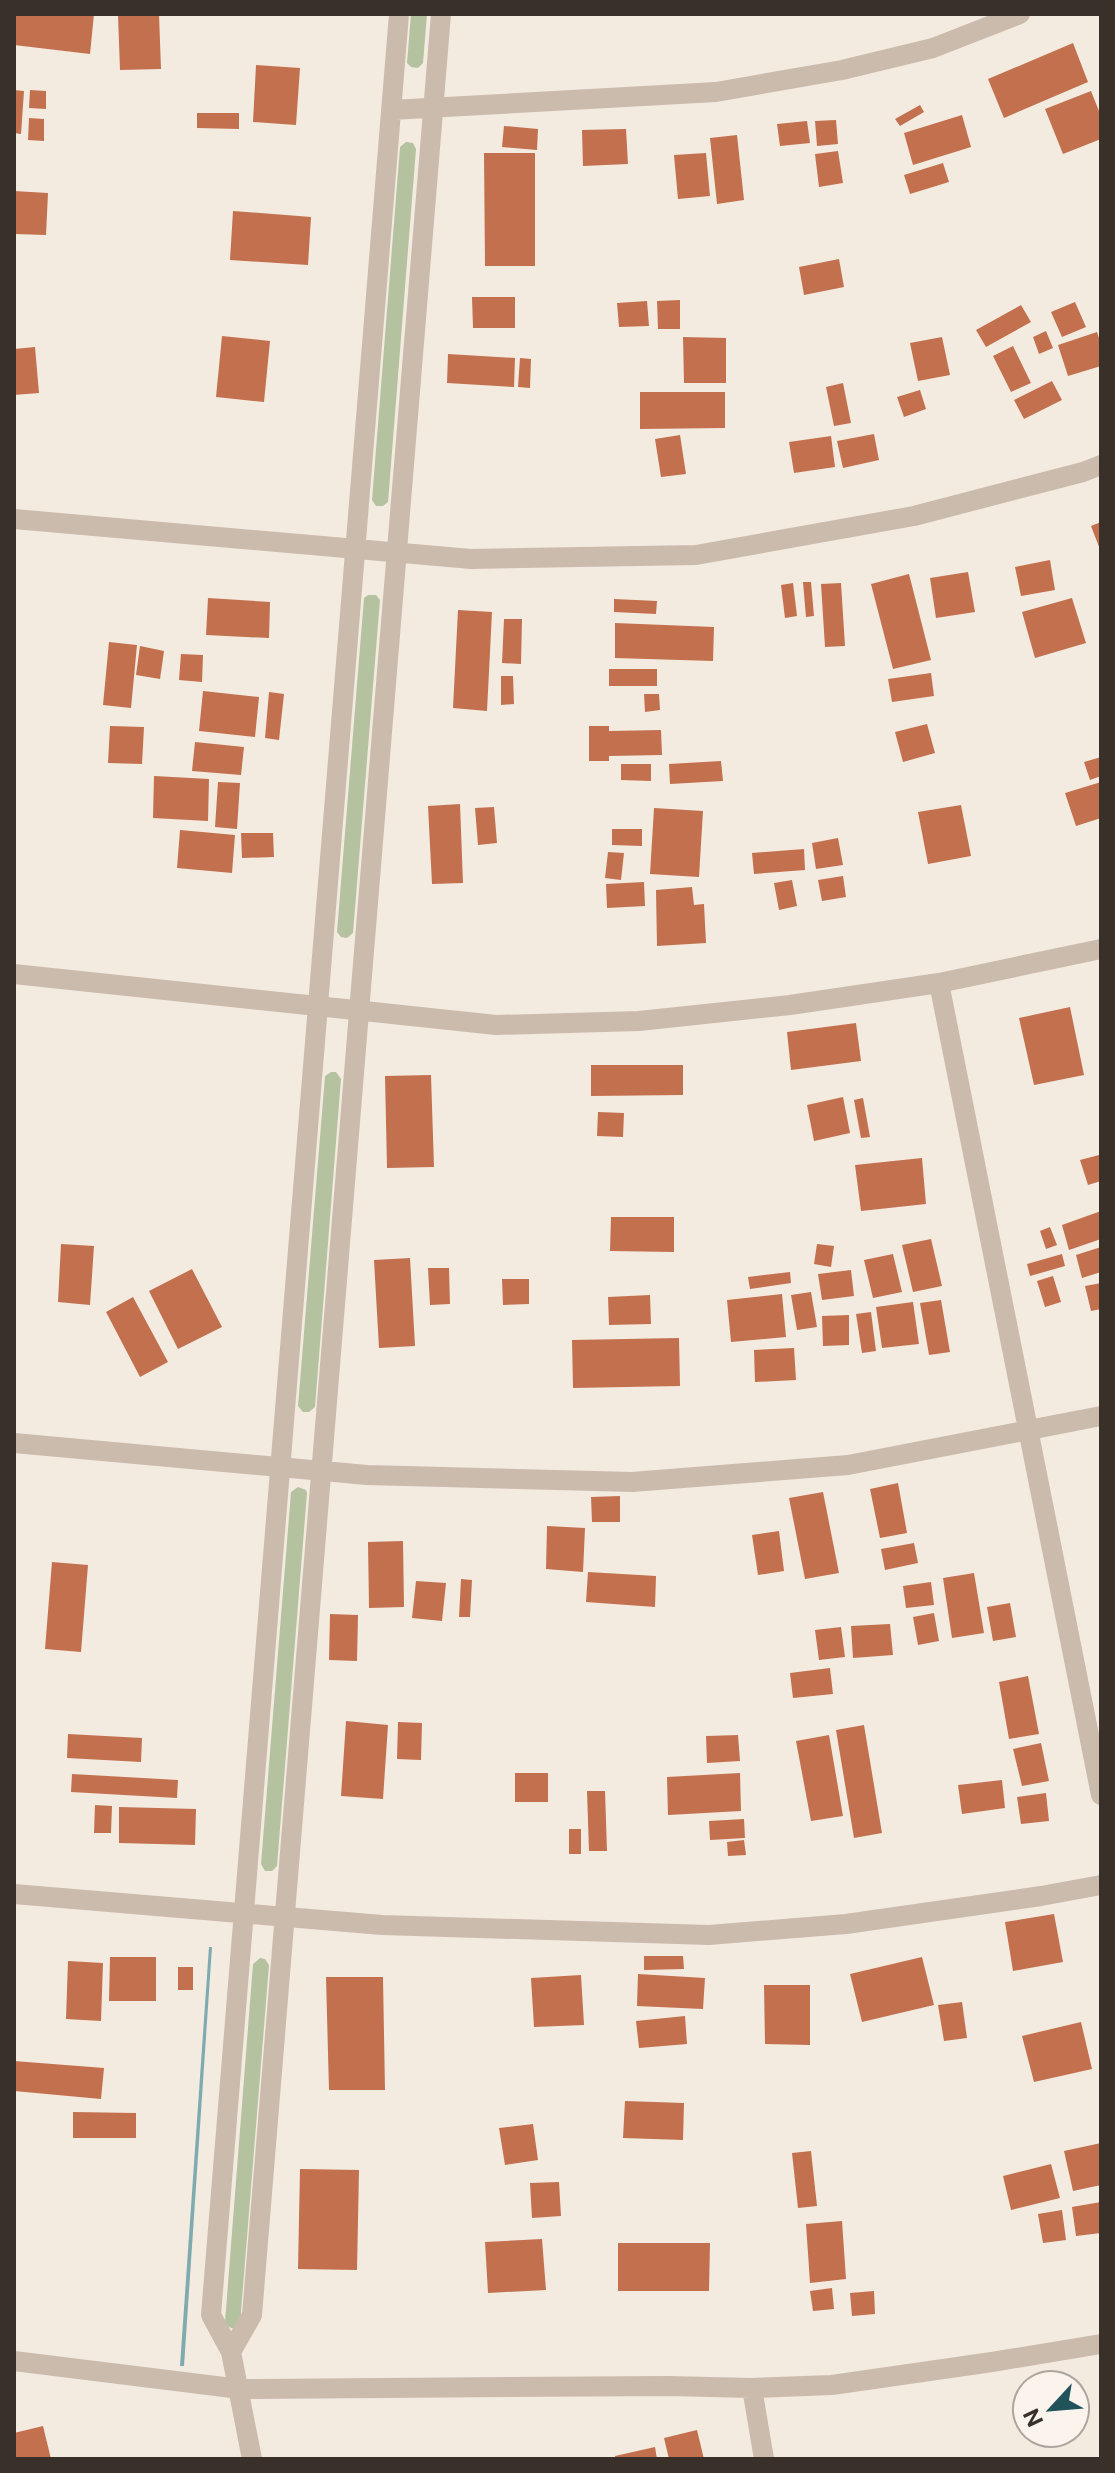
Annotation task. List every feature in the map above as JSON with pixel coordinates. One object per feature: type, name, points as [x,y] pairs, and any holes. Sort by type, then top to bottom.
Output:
[{"type":"street","points":[[252,2459],[231,2352],[211,2315],[399,14]]},
{"type":"street","points":[[231,2352],[252,2315],[441,14]]},
{"type":"street","points":[[391,110],[716,92],[842,70],[933,48],[1020,14]]},
{"type":"street","points":[[14,519],[471,559],[696,555],[914,516],[1101,465]]},
{"type":"street","points":[[14,974],[496,1025],[639,1021],[790,1005],[939,983],[1101,949]]},
{"type":"street","points":[[939,983],[1101,1795]]},
{"type":"street","points":[[14,1443],[367,1475],[632,1482],[848,1465],[1101,1416]]},
{"type":"street","points":[[14,1894],[382,1925],[709,1935],[846,1924],[1101,1885]]},
{"type":"street","points":[[14,2361],[240,2389],[752,2388],[832,2385],[1101,2344]]},
{"type":"street","points":[[752,2388],[764,2459]]},
{"type":"green space","points":[[411,14],[427,14],[423,63],[418,68],[407,63]]},
{"type":"green space","points":[[406,142],[413,143],[416,149],[388,502],[376,506],[372,500],[400,147]]},
{"type":"green space","points":[[376,595],[380,600],[353,933],[347,938],[337,932],[364,598]]},
{"type":"green space","points":[[336,1072],[341,1079],[315,1407],[303,1412],[298,1406],[325,1076]]},
{"type":"green space","points":[[298,1487],[307,1493],[277,1866],[272,1871],[265,1871],[261,1864],[291,1492]]},
{"type":"green space","points":[[260,1958],[269,1965],[240,2324],[234,2329],[225,2322],[253,1964]]},
{"type":"water","points":[[209,1947],[212,1947],[184,2366],[180,2366]]},
{"type":"building","points":[[14,14],[94,14],[90,54],[14,45]]},
{"type":"building","points":[[159,14],[161,69],[120,70],[118,15]]},
{"type":"building","points":[[1073,43],[1088,82],[1004,118],[988,79]]},
{"type":"building","points":[[256,65],[300,68],[296,125],[253,122]]},
{"type":"building","points":[[14,90],[24,91],[21,134],[14,133]]},
{"type":"building","points":[[30,90],[46,91],[46,109],[29,108]]},
{"type":"building","points":[[1091,91],[1101,116],[1101,139],[1063,154],[1045,109]]},
{"type":"building","points":[[920,105],[924,112],[900,126],[895,119]]},
{"type":"building","points":[[197,113],[239,113],[239,129],[197,128]]},
{"type":"building","points":[[962,115],[971,147],[913,165],[904,133]]},
{"type":"building","points":[[29,118],[44,119],[44,141],[28,140]]},
{"type":"building","points":[[836,120],[838,144],[817,146],[815,121]]},
{"type":"building","points":[[807,121],[810,143],[780,146],[777,124]]},
{"type":"building","points":[[504,126],[538,129],[537,150],[502,147]]},
{"type":"building","points":[[626,129],[628,164],[583,166],[582,130]]},
{"type":"building","points":[[737,135],[744,200],[717,204],[710,138]]},
{"type":"building","points":[[838,151],[843,183],[819,187],[815,154]]},
{"type":"building","points":[[484,153],[535,153],[535,266],[485,266]]},
{"type":"building","points":[[706,153],[710,196],[678,199],[674,155]]},
{"type":"building","points":[[943,163],[949,182],[910,194],[904,175]]},
{"type":"building","points":[[14,191],[48,193],[46,235],[14,234]]},
{"type":"building","points":[[233,211],[311,217],[308,265],[230,260]]},
{"type":"building","points":[[839,259],[844,287],[804,295],[799,267]]},
{"type":"building","points":[[472,297],[515,297],[515,328],[473,328]]},
{"type":"building","points":[[680,300],[680,329],[658,329],[657,301]]},
{"type":"building","points":[[647,301],[649,326],[619,327],[617,303]]},
{"type":"building","points":[[1075,302],[1086,327],[1062,337],[1051,312]]},
{"type":"building","points":[[1021,305],[1031,322],[986,347],[976,330]]},
{"type":"building","points":[[1046,331],[1053,348],[1039,354],[1033,337]]},
{"type":"building","points":[[1097,332],[1101,344],[1101,366],[1068,376],[1058,345]]},
{"type":"building","points":[[222,336],[270,341],[264,402],[216,397]]},
{"type":"building","points":[[683,337],[726,338],[726,383],[684,383]]},
{"type":"building","points":[[942,337],[950,375],[918,381],[910,343]]},
{"type":"building","points":[[1013,346],[1031,383],[1011,392],[993,356]]},
{"type":"building","points":[[35,347],[39,393],[14,395],[14,349]]},
{"type":"building","points":[[448,354],[515,358],[514,387],[447,383]]},
{"type":"building","points":[[520,358],[531,359],[530,388],[518,387]]},
{"type":"building","points":[[1052,381],[1062,400],[1024,419],[1014,400]]},
{"type":"building","points":[[843,383],[851,423],[834,426],[826,387]]},
{"type":"building","points":[[920,390],[926,409],[904,417],[897,397]]},
{"type":"building","points":[[640,392],[725,392],[725,428],[640,429]]},
{"type":"building","points":[[874,434],[879,460],[843,468],[837,441]]},
{"type":"building","points":[[680,435],[686,474],[661,477],[655,439]]},
{"type":"building","points":[[831,436],[835,467],[794,473],[789,442]]},
{"type":"building","points":[[1101,522],[1101,552],[1091,526]]},
{"type":"building","points":[[1050,560],[1055,590],[1021,596],[1015,567]]},
{"type":"building","points":[[968,572],[975,612],[936,618],[930,578]]},
{"type":"building","points":[[909,574],[931,660],[893,669],[871,584]]},
{"type":"building","points":[[803,582],[811,582],[814,616],[806,617]]},
{"type":"building","points":[[793,583],[797,616],[785,618],[781,585]]},
{"type":"building","points":[[841,583],[845,646],[825,647],[821,584]]},
{"type":"building","points":[[208,598],[270,602],[269,638],[206,635]]},
{"type":"building","points":[[1072,598],[1086,643],[1035,658],[1022,612]]},
{"type":"building","points":[[614,599],[657,601],[656,614],[614,612]]},
{"type":"building","points":[[458,610],[492,612],[487,711],[453,708]]},
{"type":"building","points":[[504,619],[522,619],[521,664],[502,663]]},
{"type":"building","points":[[615,623],[714,627],[713,661],[615,658]]},
{"type":"building","points":[[109,642],[137,645],[131,708],[103,705]]},
{"type":"building","points":[[140,646],[164,651],[160,679],[136,675]]},
{"type":"building","points":[[181,654],[203,655],[202,682],[179,680]]},
{"type":"building","points":[[609,669],[657,669],[657,686],[609,686]]},
{"type":"building","points":[[931,673],[934,696],[892,702],[888,679]]},
{"type":"building","points":[[501,676],[513,676],[514,704],[501,705]]},
{"type":"building","points":[[203,691],[259,697],[255,737],[199,731]]},
{"type":"building","points":[[269,692],[284,694],[279,740],[265,738]]},
{"type":"building","points":[[644,694],[659,694],[660,710],[645,712]]},
{"type":"building","points":[[927,724],[935,753],[903,762],[895,732]]},
{"type":"building","points":[[110,726],[144,727],[142,764],[108,763]]},
{"type":"building","points":[[589,726],[609,726],[609,731],[661,730],[662,755],[609,756],[609,761],[589,761]]},
{"type":"building","points":[[195,742],[244,747],[241,775],[192,771]]},
{"type":"building","points":[[1101,757],[1101,776],[1090,780],[1084,762]]},
{"type":"building","points":[[721,761],[723,781],[670,784],[669,764]]},
{"type":"building","points":[[621,764],[651,764],[651,781],[621,780]]},
{"type":"building","points":[[154,776],[209,779],[208,821],[153,818]]},
{"type":"building","points":[[218,782],[240,783],[237,829],[215,827]]},
{"type":"building","points":[[1101,782],[1101,818],[1076,826],[1065,793]]},
{"type":"building","points":[[460,804],[463,883],[432,884],[428,806]]},
{"type":"building","points":[[961,805],[971,856],[928,864],[918,812]]},
{"type":"building","points":[[494,807],[497,843],[478,845],[475,808]]},
{"type":"building","points":[[654,808],[703,811],[699,877],[650,874]]},
{"type":"building","points":[[612,829],[642,829],[642,846],[612,845]]},
{"type":"building","points":[[180,830],[235,835],[232,873],[177,868]]},
{"type":"building","points":[[241,833],[273,833],[274,857],[242,858]]},
{"type":"building","points":[[838,838],[843,865],[816,869],[812,843]]},
{"type":"building","points":[[804,849],[805,870],[754,874],[752,853]]},
{"type":"building","points":[[608,852],[624,853],[621,880],[605,878]]},
{"type":"building","points":[[843,876],[846,897],[822,901],[818,880]]},
{"type":"building","points":[[792,880],[797,906],[779,910],[774,883]]},
{"type":"building","points":[[644,882],[645,906],[607,908],[606,884]]},
{"type":"building","points":[[692,887],[694,905],[704,904],[706,943],[657,946],[656,890]]},
{"type":"building","points":[[1070,1007],[1084,1075],[1034,1085],[1019,1018]]},
{"type":"building","points":[[856,1023],[861,1061],[791,1070],[787,1032]]},
{"type":"building","points":[[591,1065],[683,1065],[683,1095],[591,1096]]},
{"type":"building","points":[[431,1075],[434,1167],[387,1168],[385,1076]]},
{"type":"building","points":[[843,1097],[850,1133],[814,1141],[807,1105]]},
{"type":"building","points":[[863,1098],[870,1137],[861,1138],[854,1100]]},
{"type":"building","points":[[598,1112],[624,1113],[623,1137],[597,1136]]},
{"type":"building","points":[[1099,1155],[1101,1181],[1088,1185],[1080,1160]]},
{"type":"building","points":[[922,1158],[926,1204],[861,1211],[855,1165]]},
{"type":"building","points":[[1101,1211],[1101,1239],[1069,1250],[1062,1225]]},
{"type":"building","points":[[611,1217],[674,1217],[674,1252],[610,1251]]},
{"type":"building","points":[[1050,1227],[1057,1245],[1046,1249],[1040,1231]]},
{"type":"building","points":[[931,1239],[942,1286],[913,1292],[902,1245]]},
{"type":"building","points":[[61,1244],[94,1246],[90,1305],[58,1302]]},
{"type":"building","points":[[817,1244],[834,1246],[831,1267],[814,1264]]},
{"type":"building","points":[[1101,1247],[1101,1272],[1082,1278],[1076,1255]]},
{"type":"building","points":[[893,1254],[902,1292],[873,1298],[864,1260]]},
{"type":"building","points":[[1062,1254],[1065,1266],[1030,1276],[1027,1264]]},
{"type":"building","points":[[410,1258],[415,1346],[379,1348],[374,1260]]},
{"type":"building","points":[[428,1268],[449,1268],[450,1304],[430,1305]]},
{"type":"building","points":[[192,1269],[222,1327],[178,1349],[149,1291]]},
{"type":"building","points":[[851,1270],[854,1296],[822,1300],[818,1274]]},
{"type":"building","points":[[790,1272],[791,1283],[750,1289],[748,1277]]},
{"type":"building","points":[[1053,1276],[1061,1302],[1045,1307],[1037,1281]]},
{"type":"building","points":[[502,1279],[529,1279],[529,1304],[503,1305]]},
{"type":"building","points":[[1101,1283],[1101,1309],[1091,1311],[1085,1286]]},
{"type":"building","points":[[811,1292],[817,1327],[797,1330],[791,1295]]},
{"type":"building","points":[[782,1294],[786,1337],[731,1342],[727,1300]]},
{"type":"building","points":[[650,1295],[651,1324],[609,1325],[608,1297]]},
{"type":"building","points":[[133,1297],[168,1362],[140,1377],[106,1312]]},
{"type":"building","points":[[941,1300],[950,1352],[929,1355],[920,1303]]},
{"type":"building","points":[[913,1302],[919,1344],[882,1348],[876,1307]]},
{"type":"building","points":[[871,1312],[876,1351],[862,1353],[856,1314]]},
{"type":"building","points":[[849,1315],[849,1345],[823,1346],[822,1316]]},
{"type":"building","points":[[679,1338],[680,1386],[573,1388],[572,1340]]},
{"type":"building","points":[[794,1348],[796,1380],[755,1382],[754,1350]]},
{"type":"building","points":[[898,1483],[907,1533],[880,1538],[870,1489]]},
{"type":"building","points":[[823,1492],[839,1573],[805,1579],[789,1498]]},
{"type":"building","points":[[620,1496],[620,1522],[592,1522],[591,1497]]},
{"type":"building","points":[[547,1526],[585,1528],[583,1572],[546,1569]]},
{"type":"building","points":[[779,1531],[784,1571],[758,1575],[752,1535]]},
{"type":"building","points":[[403,1541],[404,1607],[369,1608],[368,1542]]},
{"type":"building","points":[[914,1543],[918,1563],[885,1570],[881,1549]]},
{"type":"building","points":[[52,1562],[88,1565],[81,1652],[45,1649]]},
{"type":"building","points":[[588,1572],[656,1576],[655,1607],[586,1602]]},
{"type":"building","points":[[974,1573],[984,1633],[952,1638],[943,1578]]},
{"type":"building","points":[[461,1579],[472,1580],[470,1617],[459,1617]]},
{"type":"building","points":[[416,1581],[446,1583],[442,1621],[412,1618]]},
{"type":"building","points":[[931,1582],[934,1605],[906,1608],[903,1586]]},
{"type":"building","points":[[1010,1603],[1016,1637],[993,1641],[987,1607]]},
{"type":"building","points":[[934,1613],[939,1641],[918,1645],[913,1617]]},
{"type":"building","points":[[330,1614],[358,1615],[357,1661],[329,1660]]},
{"type":"building","points":[[890,1624],[893,1655],[853,1658],[851,1626]]},
{"type":"building","points":[[841,1627],[845,1657],[819,1660],[815,1630]]},
{"type":"building","points":[[830,1668],[833,1694],[793,1698],[790,1673]]},
{"type":"building","points":[[1028,1676],[1039,1734],[1009,1739],[999,1682]]},
{"type":"building","points":[[346,1721],[388,1725],[383,1799],[341,1796]]},
{"type":"building","points":[[398,1722],[422,1723],[421,1760],[397,1759]]},
{"type":"building","points":[[864,1725],[882,1833],[854,1838],[836,1730]]},
{"type":"building","points":[[68,1734],[142,1738],[141,1762],[67,1758]]},
{"type":"building","points":[[738,1735],[740,1761],[707,1763],[706,1736]]},
{"type":"building","points":[[829,1735],[843,1816],[811,1821],[796,1741]]},
{"type":"building","points":[[1041,1743],[1049,1781],[1022,1786],[1013,1749]]},
{"type":"building","points":[[515,1773],[548,1773],[548,1802],[515,1802]]},
{"type":"building","points":[[740,1773],[741,1811],[668,1815],[667,1777]]},
{"type":"building","points":[[72,1774],[178,1780],[177,1798],[71,1792]]},
{"type":"building","points":[[1002,1780],[1005,1808],[962,1814],[958,1785]]},
{"type":"building","points":[[587,1791],[605,1791],[607,1851],[589,1851]]},
{"type":"building","points":[[1046,1793],[1049,1821],[1021,1824],[1017,1797]]},
{"type":"building","points":[[95,1805],[112,1806],[111,1833],[94,1833]]},
{"type":"building","points":[[119,1807],[196,1809],[195,1845],[119,1843]]},
{"type":"building","points":[[744,1819],[745,1838],[710,1840],[709,1821]]},
{"type":"building","points":[[569,1829],[581,1829],[581,1854],[569,1854]]},
{"type":"building","points":[[744,1840],[746,1855],[728,1856],[727,1842]]},
{"type":"building","points":[[1054,1914],[1063,1962],[1013,1971],[1005,1922]]},
{"type":"building","points":[[644,1956],[683,1956],[684,1969],[644,1970]]},
{"type":"building","points":[[110,1957],[156,1957],[156,2001],[109,2001]]},
{"type":"building","points":[[922,1957],[934,2005],[862,2022],[850,1974]]},
{"type":"building","points":[[68,1961],[103,1963],[101,2021],[66,2019]]},
{"type":"building","points":[[178,1967],[193,1967],[193,1990],[178,1990]]},
{"type":"building","points":[[638,1974],[705,1978],[703,2009],[637,2006]]},
{"type":"building","points":[[581,1975],[584,2025],[534,2027],[531,1978]]},
{"type":"building","points":[[326,1977],[383,1977],[385,2090],[329,2090]]},
{"type":"building","points":[[764,1985],[810,1985],[810,2045],[765,2044]]},
{"type":"building","points":[[962,2002],[967,2038],[944,2041],[938,2005]]},
{"type":"building","points":[[685,2016],[687,2044],[639,2048],[636,2021]]},
{"type":"building","points":[[1081,2022],[1092,2069],[1034,2082],[1022,2036]]},
{"type":"building","points":[[14,2061],[104,2068],[101,2099],[14,2091]]},
{"type":"building","points":[[625,2101],[684,2103],[683,2140],[623,2138]]},
{"type":"building","points":[[73,2112],[136,2113],[136,2138],[73,2138]]},
{"type":"building","points":[[533,2124],[538,2160],[505,2165],[499,2128]]},
{"type":"building","points":[[1101,2143],[1101,2185],[1073,2191],[1064,2151]]},
{"type":"building","points":[[811,2151],[817,2206],[798,2208],[792,2153]]},
{"type":"building","points":[[1051,2164],[1060,2198],[1011,2210],[1003,2176]]},
{"type":"building","points":[[300,2169],[359,2170],[357,2270],[298,2269]]},
{"type":"building","points":[[559,2182],[561,2216],[532,2218],[530,2183]]},
{"type":"building","points":[[1101,2202],[1101,2233],[1076,2236],[1072,2207]]},
{"type":"building","points":[[1062,2210],[1066,2240],[1043,2243],[1038,2214]]},
{"type":"building","points":[[842,2221],[846,2279],[810,2283],[806,2224]]},
{"type":"building","points":[[542,2239],[546,2290],[488,2293],[485,2242]]},
{"type":"building","points":[[618,2243],[710,2243],[709,2291],[618,2291]]},
{"type":"building","points":[[832,2288],[834,2309],[813,2311],[810,2291]]},
{"type":"building","points":[[874,2291],[875,2314],[852,2316],[850,2293]]},
{"type":"building","points":[[43,2426],[51,2459],[14,2459],[14,2433]]},
{"type":"building","points":[[697,2430],[704,2459],[669,2459],[664,2438]]},
{"type":"building","points":[[655,2447],[657,2459],[615,2459],[615,2456]]}]
